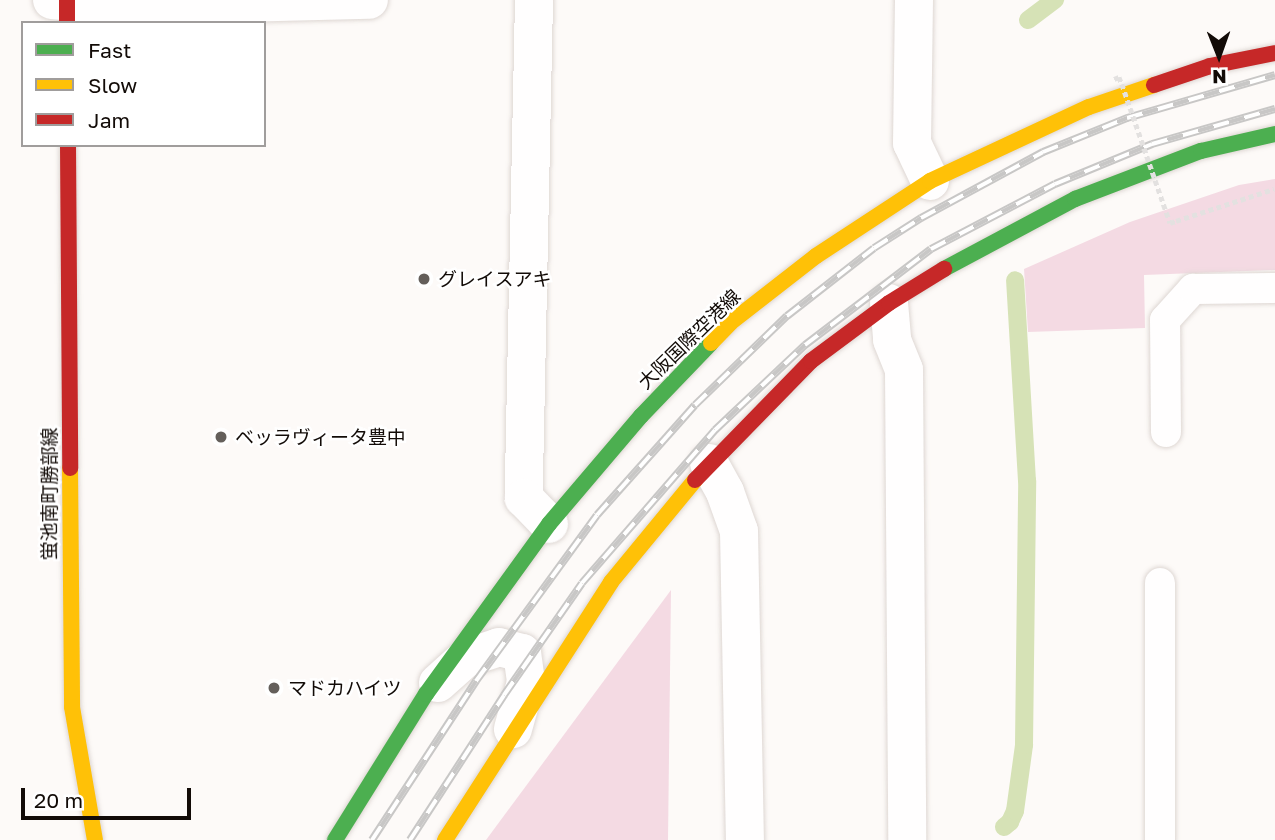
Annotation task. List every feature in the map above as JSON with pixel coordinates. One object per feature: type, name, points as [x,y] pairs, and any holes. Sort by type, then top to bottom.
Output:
[{"type":"main road","name":"大阪国際空港線","points":[[335,840],[426,694],[549,524],[641,416],[730,323],[816,256],[930,181],[1089,107],[1210,66],[1275,53]]},
{"type":"main road","points":[[445,840],[611,582],[709,463],[811,361],[889,303],[967,255],[1075,200],[1201,151],[1275,134]]},
{"type":"main road","name":"蛍池南町勝部線","points":[[68,147],[72,707],[95,840]]},
{"type":"street","points":[[63,6],[369,0]]},
{"type":"street","points":[[534,0],[524,498],[549,524]]},
{"type":"street","points":[[914,0],[912,143],[930,181]]},
{"type":"street","points":[[889,303],[892,340],[904,370],[907,840]]},
{"type":"street","points":[[709,463],[725,492],[739,531],[745,840]]},
{"type":"street","points":[[426,694],[466,658],[499,647],[523,653],[526,682],[511,735]]},
{"type":"lane","points":[[1166,432],[1165,320],[1193,289],[1275,288]]},
{"type":"lane","points":[[1160,583],[1160,840]]},
{"type":"path","points":[[1114,79],[1119,77],[1122,84],[1170,223],[1274,189]]},
{"type":"shaded area","points":[[1275,179],[1275,270],[1144,275],[1145,328],[1028,332],[1024,269],[1130,222],[1239,185]]},
{"type":"shaded area","points":[[671,590],[668,840],[486,840]]},
{"type":"waterway","points":[[1028,20],[1055,0]]},
{"type":"waterway","points":[[1004,827],[1010,822],[1015,811],[1024,745],[1027,481],[1015,280]]},
{"type":"railway","points":[[372,840],[476,681],[597,515],[695,405],[787,316],[874,248],[921,218],[1043,152],[1127,118],[1275,75]]},
{"type":"railway","points":[[410,840],[504,695],[582,583],[715,430],[805,345],[931,249],[1055,184],[1152,144],[1275,109]]},
{"type":"traffic: fast","points":[[944,269],[1075,199],[1201,151],[1275,134]]},
{"type":"traffic: fast","points":[[335,840],[426,694],[549,524],[641,416],[711,343]]},
{"type":"traffic: slow","points":[[711,343],[730,323],[816,256],[930,181],[1089,107],[1154,85]]},
{"type":"traffic: slow","points":[[70,468],[72,707],[95,840]]},
{"type":"traffic: slow","points":[[445,840],[611,582],[695,480]]},
{"type":"traffic: jam","points":[[67,0],[67,21]]},
{"type":"traffic: jam","points":[[1154,85],[1210,66],[1275,53]]},
{"type":"traffic: jam","points":[[68,147],[70,468]]},
{"type":"traffic: jam","points":[[695,480],[811,361],[889,303],[944,269]]},
{"type":"place","name":"グレイスアキ","points":[[424,279]]},
{"type":"place","name":"ベッラヴィータ豊中","points":[[221,437]]},
{"type":"place","name":"マドカハイツ","points":[[274,688]]}]
